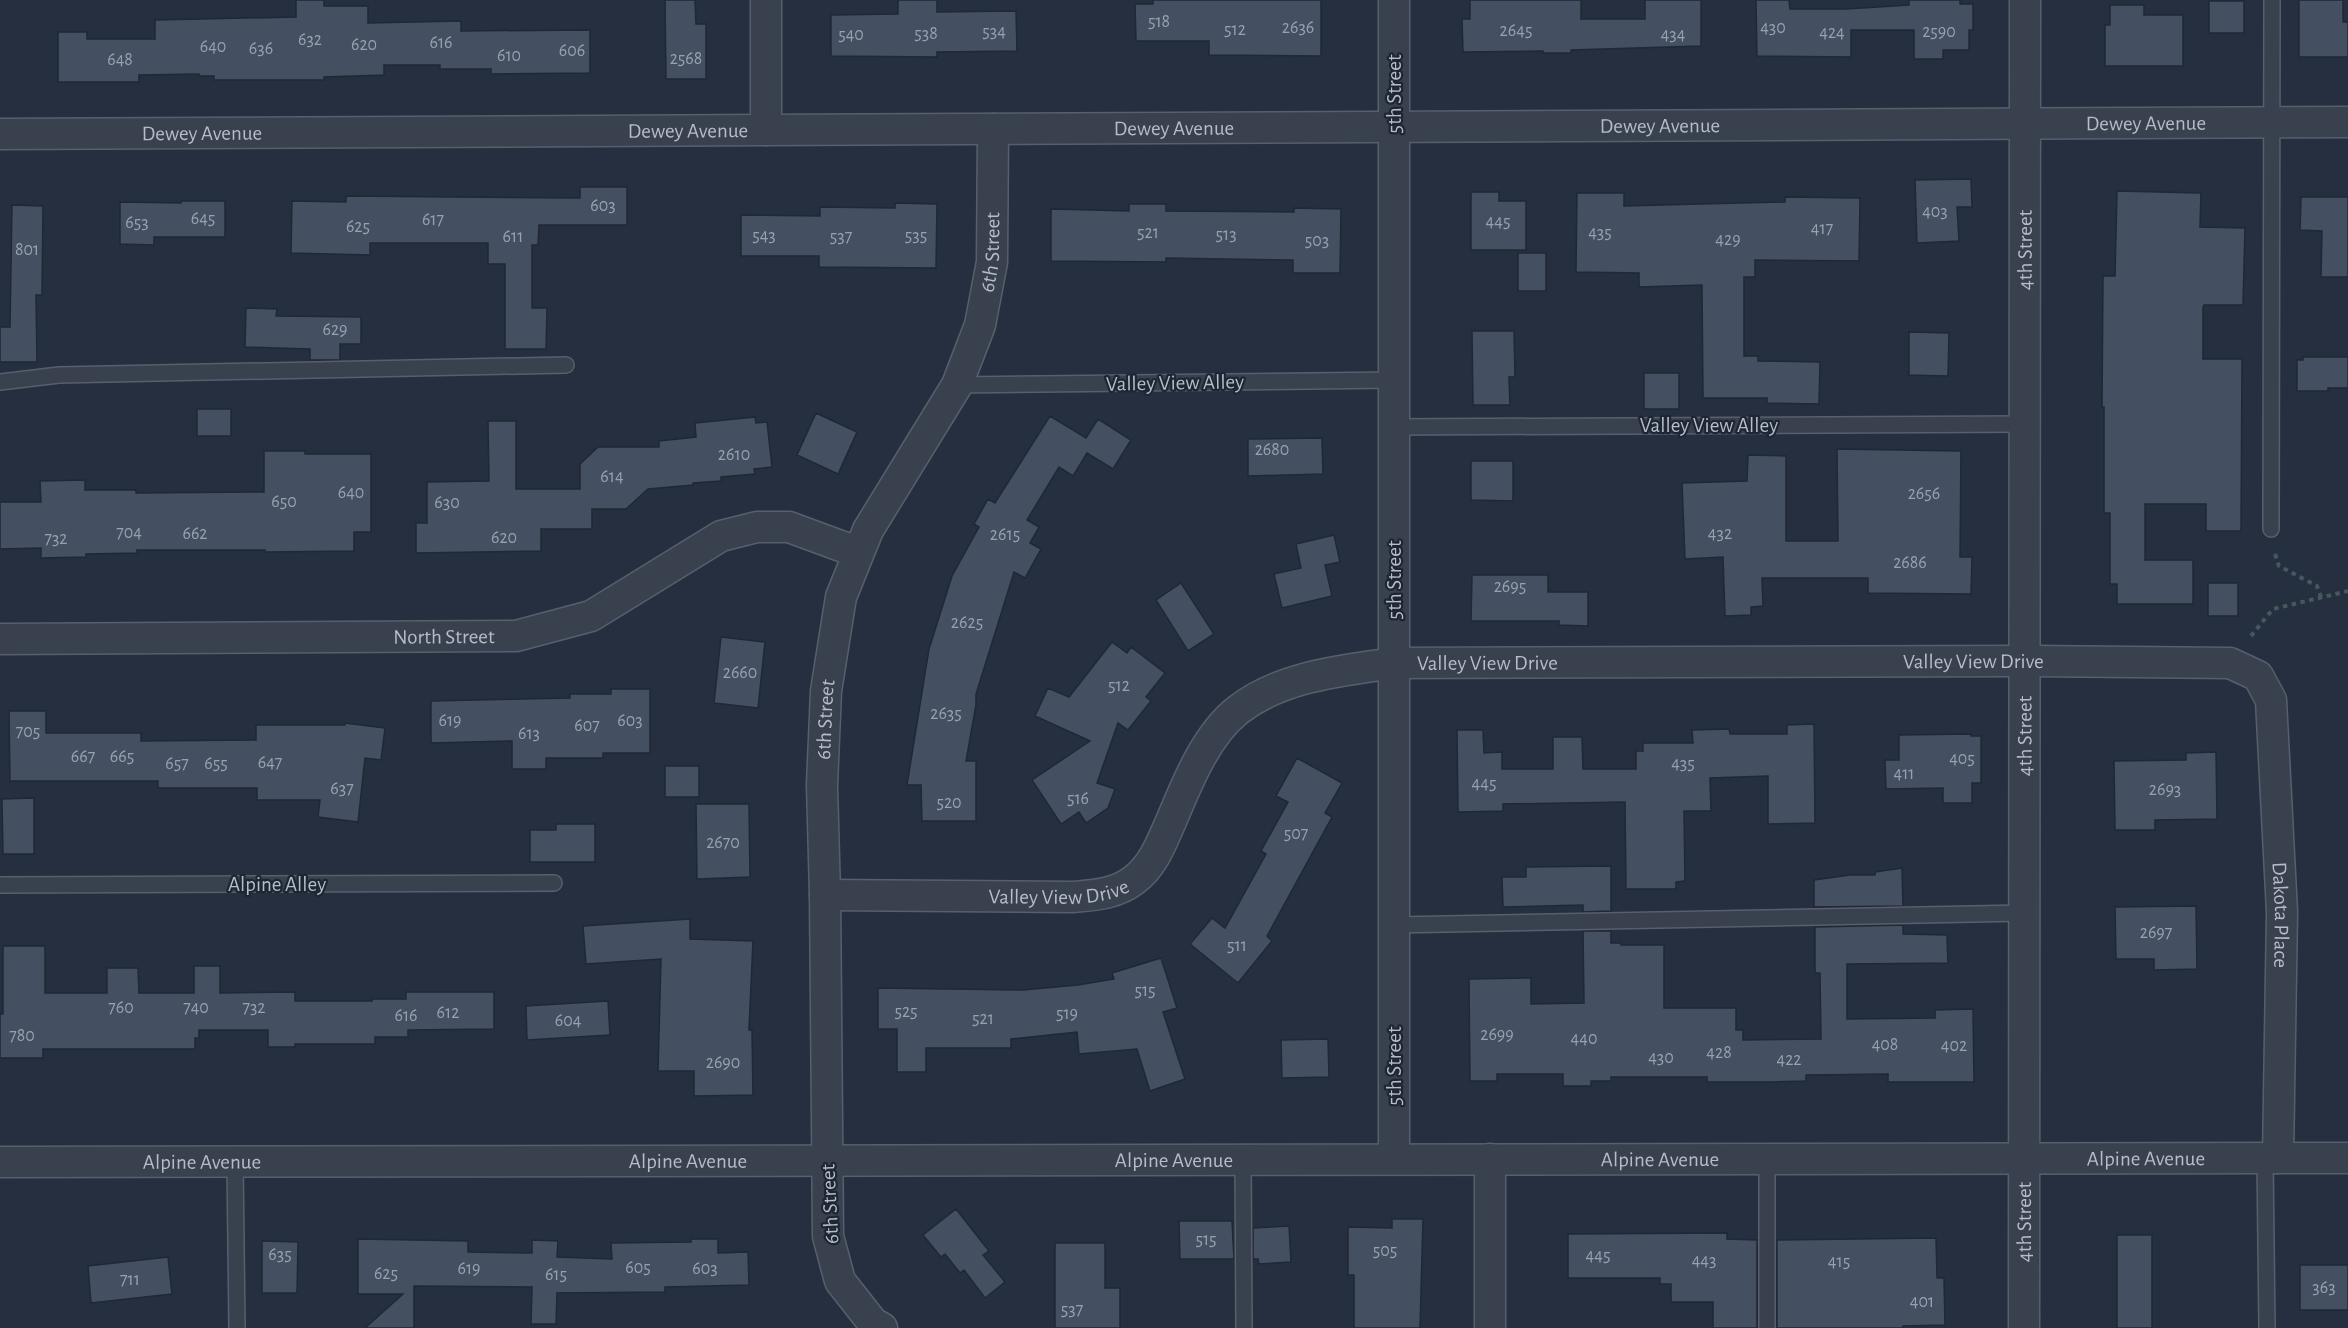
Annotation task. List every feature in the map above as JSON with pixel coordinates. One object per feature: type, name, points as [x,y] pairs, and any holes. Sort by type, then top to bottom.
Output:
[{"type":"street","points":[[766,0],[766,130]]},
{"type":"street","name":"5th Street","points":[[1394,0],[1394,1159]]},
{"type":"street","name":"4th Street","points":[[2024,1328],[2025,0]]},
{"type":"street","name":"Dewey Avenue","points":[[0,134],[2348,122]]},
{"type":"street","name":"6th Street","points":[[882,1328],[873,1323],[840,1281],[828,1236],[822,785],[826,690],[841,597],[857,552],[868,530],[957,385],[980,325],[992,262],[993,129]]},
{"type":"street","name":"North Street","points":[[0,639],[516,636],[591,616],[722,536],[757,527],[789,527],[857,552]]},
{"type":"street","name":"Valley View Drive","points":[[825,895],[1073,897],[1106,894],[1134,880],[1155,858],[1185,787],[1206,746],[1237,711],[1281,685],[1336,672],[1394,663],[2023,661],[2230,663],[2259,676]]},
{"type":"street","name":"Dakota Place","points":[[2259,676],[2271,699],[2282,912],[2271,1158]]},
{"type":"street","name":"Alpine Avenue","points":[[0,1162],[2348,1158]]},
{"type":"street","points":[[1490,1159],[1490,1328]]},
{"type":"lane","points":[[2271,530],[2272,0]]},
{"type":"lane","points":[[0,382],[59,375],[566,365]]},
{"type":"lane","name":"Valley View Alley","points":[[957,385],[1394,380]]},
{"type":"lane","name":"Valley View Alley","points":[[1394,427],[2024,424]]},
{"type":"lane","name":"Alpine Alley","points":[[0,885],[554,883]]},
{"type":"lane","points":[[1394,925],[2024,913]]},
{"type":"lane","points":[[2266,1328],[2271,1158]]},
{"type":"lane","points":[[1767,1159],[1767,1328]]},
{"type":"lane","points":[[1243,1160],[1244,1328]]},
{"type":"lane","points":[[235,1161],[237,1328]]},
{"type":"path","points":[[2271,530],[2279,567],[2317,586],[2321,597]]},
{"type":"path","points":[[2230,663],[2273,609],[2348,591]]},
{"type":"building","points":[[296,0],[324,0],[324,6],[368,6],[368,23],[461,21],[461,31],[590,30],[590,73],[491,74],[491,69],[440,69],[440,65],[384,65],[384,75],[324,77],[324,80],[214,80],[214,76],[199,76],[199,74],[139,75],[139,82],[58,82],[58,32],[87,32],[87,39],[155,39],[155,20],[296,17]]},
{"type":"building","points":[[665,0],[695,0],[696,24],[706,24],[706,79],[666,79]]},
{"type":"building","points":[[898,0],[937,0],[937,12],[1016,11],[1017,51],[937,52],[937,57],[831,56],[831,15],[898,14]]},
{"type":"building","points":[[1153,0],[1321,0],[1321,56],[1209,55],[1209,41],[1136,41],[1135,4],[1153,4]]},
{"type":"building","points":[[1470,0],[1581,0],[1581,19],[1645,19],[1645,0],[1701,0],[1701,46],[1571,50],[1571,53],[1463,52],[1462,19],[1470,19]]},
{"type":"building","points":[[1756,0],[1789,0],[1790,9],[1846,9],[1909,5],[1909,0],[1960,0],[1960,4],[1973,4],[1973,30],[1969,30],[1969,50],[1943,50],[1943,59],[1914,59],[1914,30],[1851,30],[1851,57],[1757,56]]},
{"type":"building","points":[[2299,0],[2343,0],[2343,22],[2348,22],[2348,57],[2299,57]]},
{"type":"building","points":[[2209,1],[2244,1],[2244,33],[2209,33]]},
{"type":"building","points":[[2110,5],[2144,5],[2144,15],[2183,15],[2183,66],[2105,66],[2105,25],[2110,25]]},
{"type":"building","points":[[1971,179],[1972,207],[1957,207],[1959,241],[1917,243],[1915,180]]},
{"type":"building","points":[[580,187],[627,187],[627,225],[539,225],[538,245],[532,245],[532,308],[547,308],[546,349],[505,349],[505,264],[488,264],[488,243],[370,243],[370,255],[291,253],[292,201],[346,202],[346,196],[580,198]]},
{"type":"building","points":[[2117,191],[2201,193],[2200,227],[2245,228],[2243,305],[2204,305],[2203,308],[2203,359],[2242,359],[2241,531],[2206,531],[2206,504],[2145,504],[2145,560],[2193,560],[2193,604],[2117,604],[2117,584],[2110,584],[2110,513],[2104,513],[2103,276],[2115,276]]},
{"type":"building","points":[[1471,192],[1499,192],[1499,201],[1526,201],[1526,250],[1471,250]]},
{"type":"building","points":[[1577,193],[1624,193],[1624,206],[1785,202],[1785,197],[1860,198],[1859,261],[1755,260],[1755,277],[1744,277],[1744,356],[1758,356],[1758,361],[1820,362],[1819,404],[1767,403],[1767,398],[1703,398],[1702,285],[1639,287],[1639,273],[1576,272]]},
{"type":"building","points":[[2301,197],[2348,197],[2348,277],[2321,277],[2322,231],[2300,230]]},
{"type":"building","points":[[181,201],[225,201],[225,237],[154,237],[154,245],[120,244],[120,202],[181,203]]},
{"type":"building","points":[[895,203],[937,204],[936,268],[819,267],[819,256],[741,256],[741,215],[820,216],[820,207],[895,208]]},
{"type":"building","points":[[1129,204],[1166,204],[1166,211],[1294,212],[1294,208],[1341,209],[1340,273],[1293,273],[1293,260],[1166,258],[1166,262],[1051,261],[1051,209],[1129,211]]},
{"type":"building","points":[[12,205],[43,206],[42,295],[36,295],[37,362],[0,362],[0,327],[10,327]]},
{"type":"building","points":[[1518,253],[1546,253],[1546,291],[1518,291]]},
{"type":"building","points":[[246,308],[277,309],[276,316],[361,317],[361,344],[340,344],[340,360],[310,360],[310,349],[245,347]]},
{"type":"building","points":[[1472,331],[1514,331],[1515,377],[1509,377],[1510,405],[1473,405]]},
{"type":"building","points":[[1909,332],[1949,333],[1948,376],[1909,375]]},
{"type":"building","points":[[2303,357],[2348,357],[2348,388],[2328,388],[2328,391],[2297,391],[2297,360],[2303,360]]},
{"type":"building","points":[[1644,373],[1679,373],[1679,409],[1644,409]]},
{"type":"building","points":[[197,409],[231,409],[231,436],[197,436]]},
{"type":"building","points":[[816,413],[857,432],[838,474],[797,455]]},
{"type":"building","points":[[1050,416],[1086,438],[1098,419],[1131,440],[1113,469],[1087,453],[1073,476],[1059,467],[1027,520],[1039,527],[1030,543],[1041,549],[1025,578],[1014,572],[976,694],[966,761],[976,761],[976,821],[922,821],[921,785],[907,785],[929,649],[952,576],[979,527],[974,524],[988,499],[995,503]]},
{"type":"building","points":[[755,417],[756,423],[767,422],[772,467],[754,469],[755,474],[721,477],[721,481],[693,483],[693,485],[648,489],[626,509],[592,509],[592,529],[541,529],[541,551],[416,553],[416,523],[427,523],[427,482],[489,481],[488,421],[516,421],[516,489],[580,489],[580,464],[598,447],[659,447],[659,441],[696,437],[695,423]]},
{"type":"building","points":[[1322,438],[1323,474],[1248,476],[1248,439]]},
{"type":"building","points":[[1837,449],[1961,451],[1960,557],[1972,557],[1971,594],[1868,593],[1868,578],[1762,578],[1763,606],[1751,607],[1751,615],[1725,616],[1723,557],[1685,559],[1682,483],[1747,481],[1748,455],[1786,456],[1786,541],[1838,541]]},
{"type":"building","points":[[264,451],[305,451],[305,454],[371,454],[371,532],[354,532],[354,551],[137,550],[137,553],[41,558],[41,548],[0,549],[0,502],[41,502],[40,481],[85,480],[85,490],[136,490],[136,493],[264,492]]},
{"type":"building","points":[[1471,461],[1513,461],[1513,501],[1471,500]]},
{"type":"building","points":[[1334,535],[1340,562],[1325,565],[1332,596],[1282,608],[1274,574],[1301,568],[1296,544]]},
{"type":"building","points":[[1472,575],[1548,575],[1548,592],[1588,592],[1588,626],[1559,625],[1559,621],[1471,621]]},
{"type":"building","points":[[1181,583],[1214,634],[1188,651],[1156,600]]},
{"type":"building","points":[[2208,583],[2238,583],[2238,616],[2208,616]]},
{"type":"building","points":[[721,637],[765,642],[758,708],[714,703]]},
{"type":"building","points":[[1112,642],[1127,653],[1131,647],[1165,673],[1146,697],[1151,701],[1128,730],[1118,723],[1097,783],[1115,789],[1108,808],[1086,823],[1079,812],[1061,824],[1032,780],[1090,741],[1035,716],[1048,688],[1069,697]]},
{"type":"building","points":[[611,689],[650,689],[650,753],[603,753],[603,758],[546,758],[546,769],[512,769],[512,741],[431,743],[431,701],[570,698],[570,694],[611,694]]},
{"type":"building","points":[[9,711],[46,711],[46,733],[141,733],[141,741],[256,740],[256,725],[345,725],[345,723],[385,728],[381,760],[365,758],[358,822],[318,817],[320,800],[257,800],[257,788],[158,788],[158,781],[10,781]]},
{"type":"building","points":[[1814,724],[1815,823],[1768,824],[1768,776],[1710,778],[1711,811],[1684,811],[1685,881],[1676,882],[1676,889],[1626,889],[1625,802],[1503,804],[1503,811],[1458,812],[1457,730],[1483,730],[1484,753],[1502,752],[1502,769],[1553,769],[1553,737],[1582,737],[1583,769],[1636,769],[1636,751],[1643,751],[1643,743],[1693,743],[1692,730],[1729,729],[1730,734],[1787,734],[1787,725]]},
{"type":"building","points":[[1971,734],[1971,736],[1981,736],[1981,783],[1972,783],[1972,803],[1943,803],[1943,788],[1886,789],[1885,760],[1899,760],[1899,735]]},
{"type":"building","points":[[2216,752],[2217,819],[2155,820],[2155,830],[2115,830],[2114,761],[2186,760],[2186,753]]},
{"type":"building","points":[[1297,758],[1342,783],[1325,813],[1332,817],[1267,936],[1272,941],[1238,983],[1190,944],[1212,918],[1225,928],[1266,854],[1261,851],[1288,802],[1276,796]]},
{"type":"building","points":[[665,766],[699,766],[699,797],[665,797]]},
{"type":"building","points":[[34,798],[34,854],[3,854],[2,799]]},
{"type":"building","points":[[696,804],[749,804],[750,877],[697,879]]},
{"type":"building","points":[[556,824],[595,824],[595,862],[530,862],[530,830],[556,830]]},
{"type":"building","points":[[1611,866],[1611,911],[1583,912],[1583,905],[1503,907],[1502,877],[1526,877],[1526,867]]},
{"type":"building","points":[[1902,868],[1903,906],[1814,907],[1814,880],[1850,875],[1875,875],[1875,872]]},
{"type":"building","points":[[2196,906],[2197,969],[2154,970],[2154,959],[2116,959],[2115,907]]},
{"type":"building","points":[[690,919],[690,939],[753,941],[749,1030],[752,1030],[753,1095],[694,1096],[694,1071],[658,1071],[661,959],[586,964],[583,926]]},
{"type":"building","points":[[1903,925],[1903,934],[1947,935],[1948,963],[1847,964],[1847,1019],[1935,1018],[1935,1010],[1973,1009],[1974,1082],[1888,1082],[1888,1074],[1806,1075],[1806,1081],[1772,1082],[1707,1082],[1707,1077],[1611,1077],[1611,1081],[1591,1081],[1591,1086],[1563,1086],[1563,1074],[1497,1074],[1497,1081],[1470,1081],[1469,979],[1531,978],[1531,1004],[1584,1003],[1583,931],[1611,931],[1611,943],[1621,943],[1621,945],[1664,945],[1664,1008],[1736,1008],[1736,1030],[1743,1030],[1743,1040],[1821,1039],[1820,973],[1815,973],[1815,927]]},
{"type":"building","points":[[3,946],[45,946],[45,993],[107,993],[107,968],[138,968],[139,993],[194,993],[194,966],[220,966],[220,993],[295,992],[295,1001],[406,999],[406,992],[494,992],[494,1029],[408,1030],[408,1037],[375,1037],[375,1044],[295,1044],[295,1047],[268,1047],[268,1030],[199,1030],[199,1038],[195,1038],[195,1049],[43,1049],[43,1058],[0,1058],[0,1014],[3,1014]]},
{"type":"building","points":[[1161,958],[1177,1008],[1163,1012],[1185,1079],[1150,1091],[1137,1049],[1079,1054],[1077,1032],[1011,1039],[1011,1048],[926,1048],[926,1072],[897,1072],[897,1029],[878,1029],[878,988],[1023,990],[1078,985],[1114,979],[1112,973]]},
{"type":"building","points":[[608,1001],[610,1035],[527,1040],[526,1006]]},
{"type":"building","points":[[1328,1039],[1329,1077],[1282,1078],[1281,1040]]},
{"type":"building","points":[[956,1209],[989,1251],[983,1255],[1005,1282],[985,1298],[964,1270],[960,1273],[945,1254],[941,1257],[923,1235]]},
{"type":"building","points":[[1392,1219],[1423,1219],[1420,1328],[1354,1328],[1354,1275],[1348,1275],[1348,1227],[1392,1228]]},
{"type":"building","points":[[1179,1221],[1232,1221],[1234,1259],[1180,1259]]},
{"type":"building","points":[[1289,1226],[1291,1262],[1259,1264],[1258,1259],[1253,1259],[1253,1228]]},
{"type":"building","points":[[1727,1233],[1727,1239],[1757,1240],[1757,1328],[1713,1328],[1713,1302],[1671,1302],[1671,1284],[1660,1284],[1660,1278],[1568,1278],[1568,1234]]},
{"type":"building","points":[[2117,1235],[2152,1235],[2152,1328],[2117,1328]]},
{"type":"building","points":[[1936,1238],[1937,1278],[1944,1278],[1945,1325],[1903,1326],[1903,1328],[1777,1328],[1777,1240]]},
{"type":"building","points":[[358,1239],[468,1241],[468,1252],[532,1253],[532,1240],[558,1241],[557,1257],[612,1259],[611,1243],[691,1242],[691,1239],[718,1239],[718,1253],[748,1252],[749,1285],[665,1287],[665,1292],[557,1293],[556,1324],[531,1324],[532,1287],[414,1286],[414,1328],[365,1328],[403,1294],[358,1294]]},
{"type":"building","points":[[262,1241],[298,1242],[297,1293],[262,1293]]},
{"type":"building","points":[[1055,1243],[1105,1243],[1105,1288],[1120,1288],[1120,1328],[1055,1328]]},
{"type":"building","points":[[168,1257],[172,1294],[91,1303],[88,1266]]},
{"type":"building","points":[[2300,1265],[2348,1265],[2348,1310],[2300,1310]]}]
